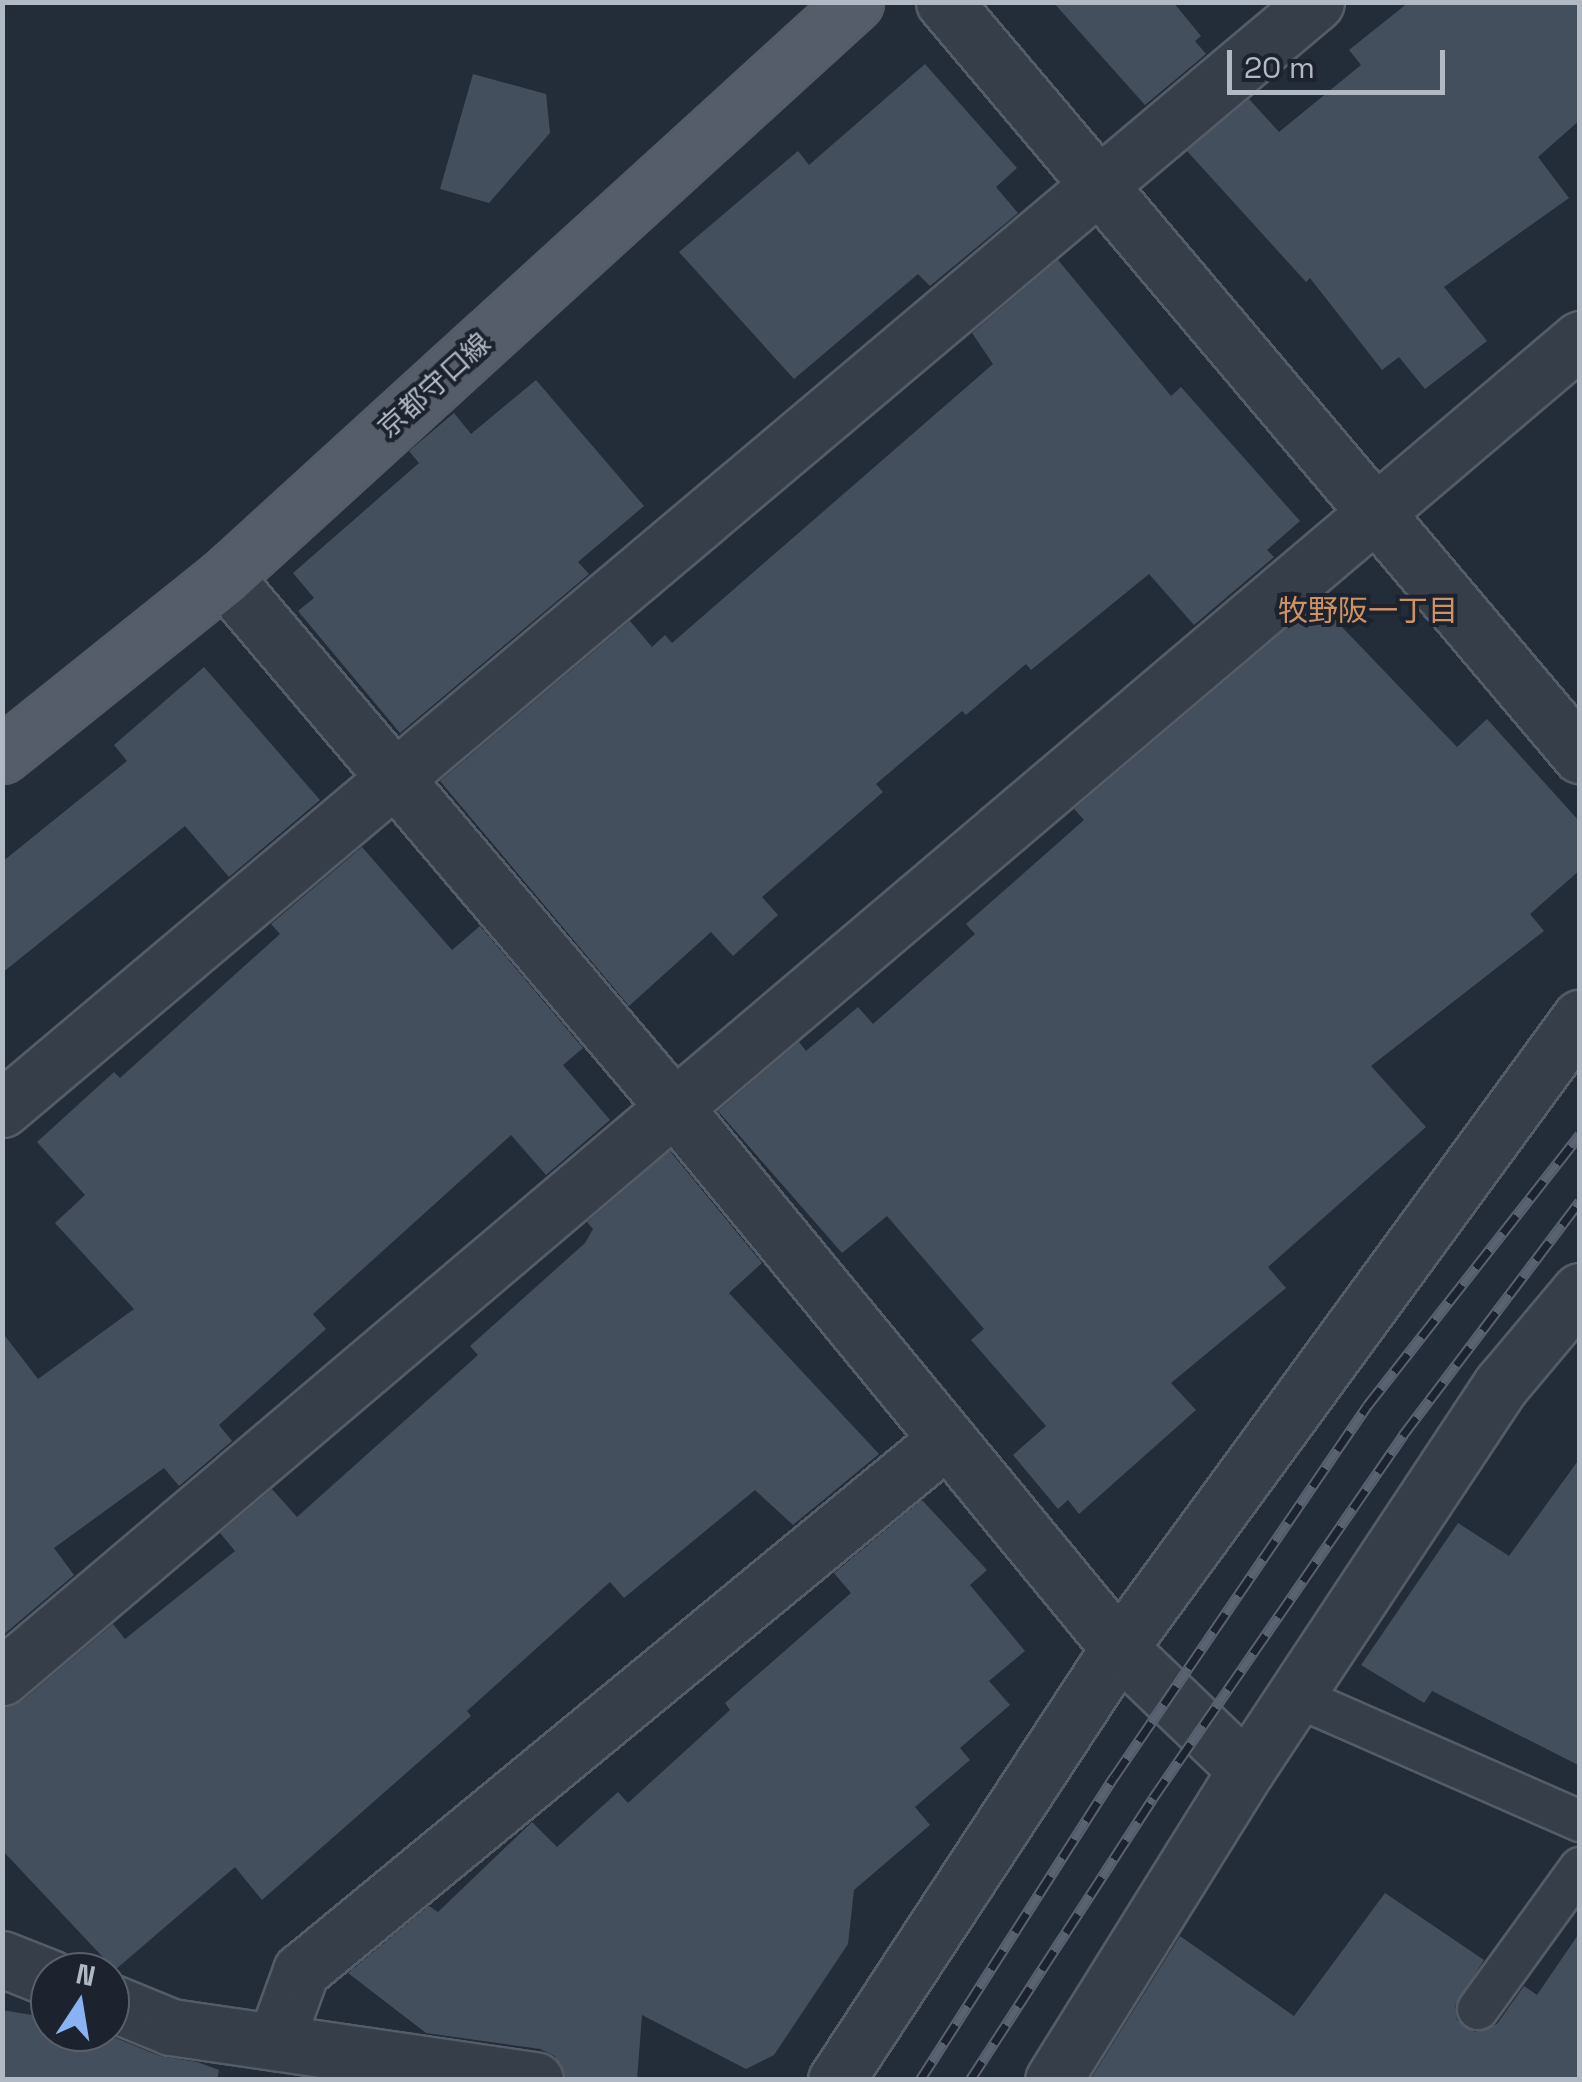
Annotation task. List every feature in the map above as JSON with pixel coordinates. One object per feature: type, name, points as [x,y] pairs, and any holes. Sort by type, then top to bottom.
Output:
[{"type":"main road","name":"京都守口線","points":[[10,743],[224,576],[854,2]]},
{"type":"street","points":[[944,2],[1580,755]]},
{"type":"street","points":[[2,1109],[1316,2]]},
{"type":"street","points":[[2,1677],[1580,339]]},
{"type":"street","points":[[224,576],[674,1107],[1119,1648],[1246,1770]]},
{"type":"street","points":[[836,2080],[1119,1648],[1580,1018]]},
{"type":"street","points":[[1052,2080],[1246,1770],[1501,1385],[1580,1291]]},
{"type":"street","points":[[275,2042],[300,1970],[947,1439]]},
{"type":"street","points":[[2,1959],[30,1970]]},
{"type":"street","points":[[130,2010],[171,2027],[535,2080]]},
{"type":"lane","points":[[1294,1696],[1580,1822]]},
{"type":"lane","points":[[1478,2009],[1580,1868]]},
{"type":"building","points":[[1053,2],[1173,2],[1201,36],[1195,41],[1206,54],[1145,105]]},
{"type":"building","points":[[1409,2],[1580,2],[1580,120],[1538,157],[1569,198],[1444,287],[1487,341],[1425,389],[1399,357],[1382,370],[1310,278],[1306,282],[1187,151],[1249,99],[1279,132],[1361,65],[1349,50]]},
{"type":"building","points":[[925,64],[1017,168],[996,187],[1018,213],[930,286],[918,274],[794,379],[679,252],[798,151],[809,165]]},
{"type":"building","points":[[473,74],[546,94],[550,133],[489,203],[440,189]]},
{"type":"building","points":[[1058,260],[1171,396],[1181,387],[1300,521],[1267,550],[1274,557],[1194,625],[1149,574],[1031,670],[1026,664],[966,715],[962,711],[876,784],[883,792],[762,897],[778,915],[733,956],[711,932],[629,1006],[440,781],[630,621],[652,647],[665,635],[672,643],[993,364],[972,333]]},
{"type":"building","points":[[536,380],[644,506],[578,562],[589,574],[400,733],[298,611],[314,598],[293,573],[419,463],[409,451],[454,413],[471,434]]},
{"type":"building","points":[[1318,602],[1457,747],[1487,719],[1580,822],[1580,870],[1530,914],[1544,931],[1371,1066],[1426,1127],[1268,1267],[1286,1288],[1171,1383],[1196,1410],[1079,1514],[1068,1500],[1058,1509],[1013,1455],[1046,1426],[971,1340],[984,1329],[887,1216],[842,1253],[718,1111],[799,1042],[806,1051],[858,1007],[873,1024],[975,934],[966,924],[1084,820],[1074,809]]},
{"type":"building","points":[[204,667],[320,800],[229,877],[185,826],[2,973],[2,862],[127,761],[114,745]]},
{"type":"building","points":[[362,847],[452,950],[480,926],[583,1048],[563,1065],[610,1120],[546,1175],[511,1135],[313,1314],[326,1329],[219,1425],[232,1441],[179,1486],[164,1468],[54,1548],[74,1575],[2,1636],[2,1332],[38,1379],[134,1309],[55,1223],[85,1195],[37,1142],[114,1072],[120,1078],[280,934],[271,924]]},
{"type":"building","points":[[670,1151],[762,1263],[729,1293],[879,1454],[793,1525],[755,1490],[624,1598],[610,1582],[467,1711],[471,1716],[262,1900],[235,1867],[130,1957],[130,1952],[98,1952],[2,1850],[2,1707],[22,1701],[113,1624],[125,1639],[235,1551],[220,1533],[272,1489],[297,1517],[478,1355],[470,1346],[585,1243],[593,1229],[587,1222]]},
{"type":"building","points":[[1580,1458],[1580,1766],[1432,1691],[1424,1703],[1361,1665],[1458,1523],[1509,1556]]},
{"type":"building","points":[[922,1500],[987,1570],[970,1585],[1025,1651],[989,1681],[1010,1705],[960,1748],[970,1760],[915,1807],[930,1825],[854,1890],[848,1944],[774,2055],[746,2069],[642,2015],[637,2080],[565,2080],[555,2056],[540,2049],[426,2033],[348,1973],[429,1906],[438,1912],[532,1822],[557,1847],[618,1792],[628,1803],[730,1710],[725,1703],[851,1593],[834,1573]]},
{"type":"building","points":[[1385,1893],[1484,1960],[1455,2006],[1457,2020],[1475,2032],[1497,2024],[1524,1986],[1537,1995],[1580,1932],[1580,2080],[1090,2080],[1180,1936],[1294,2016]]},
{"type":"building","points":[[2,2010],[30,2015],[30,2052],[130,2052],[130,2044],[160,2056],[219,2070],[217,2080],[2,2080]]},
{"type":"railway","points":[[920,2080],[1114,1777],[1367,1406],[1580,1134]]},
{"type":"railway","points":[[970,2080],[1153,1798],[1403,1435],[1580,1201]]},
{"type":"district","name":"牧野阪一丁目","points":[[1368,611]]}]
